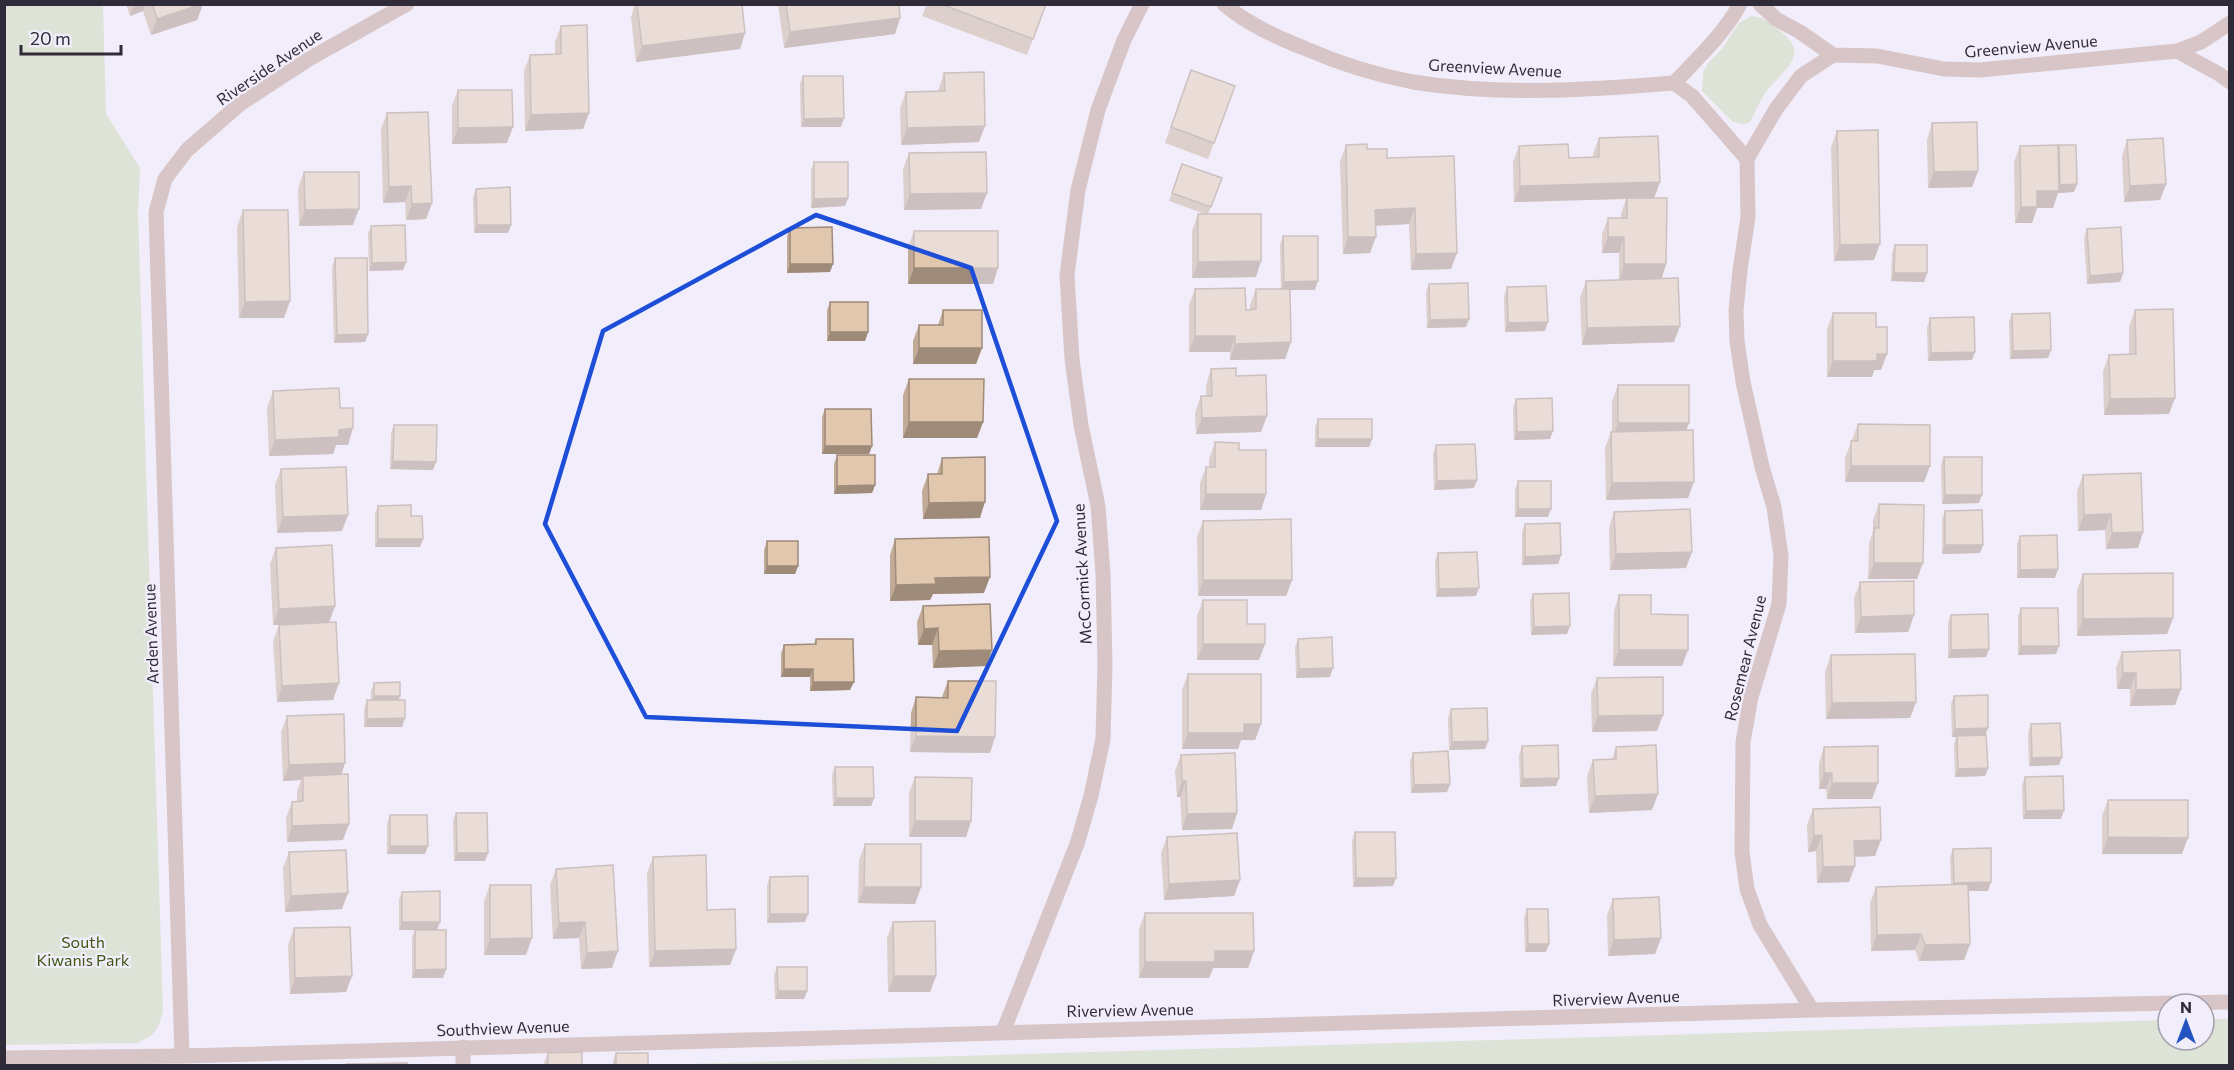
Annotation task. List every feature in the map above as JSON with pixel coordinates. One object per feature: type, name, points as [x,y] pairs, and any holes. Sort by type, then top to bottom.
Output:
[{"type":"street","name":"Riverside Avenue","points":[[156,212],[165,179],[188,150],[240,104],[309,59],[407,4]]},
{"type":"street","name":"McCormick Avenue","points":[[1003,1032],[1077,844],[1091,796],[1103,739],[1105,664],[1103,574],[1098,506],[1081,425],[1071,359],[1067,275],[1078,190],[1098,110],[1124,40],[1142,4]]},
{"type":"street","name":"Greenview Avenue","points":[[1224,4],[1238,16],[1282,40],[1326,58],[1413,82],[1483,88],[1564,90],[1674,83]]},
{"type":"street","points":[[1740,4],[1734,16],[1719,34],[1674,83],[1692,96],[1747,159],[1776,109],[1801,76],[1833,55],[1800,32],[1776,19],[1760,4]]},
{"type":"street","name":"Greenview Avenue","points":[[1833,55],[1877,56],[1944,69],[1980,70],[2177,51],[2201,42],[2229,23]]},
{"type":"street","points":[[2177,51],[2229,82]]},
{"type":"street","name":"Rosemear Avenue","points":[[1747,159],[1748,216],[1736,310],[1737,341],[1743,382],[1762,467],[1774,507],[1781,556],[1779,604],[1750,697],[1743,742],[1742,852],[1747,890],[1760,925],[1812,1010]]},
{"type":"street","name":"Arden Avenue","points":[[156,212],[182,1056]]},
{"type":"street","name":"Riverview Avenue","points":[[1003,1032],[1812,1010],[2229,1002]]},
{"type":"street","name":"Southview Avenue","points":[[4,1058],[182,1056],[1003,1032]]},
{"type":"street","points":[[463,1047],[464,1065]]},
{"type":"highlighted area","points":[[816,215],[971,268],[1057,521],[957,731],[646,717],[545,524],[603,331]]},
{"type":"green space","name":"South Kiwanis Park","points":[[4,5],[103,5],[106,114],[140,168],[138,212],[163,1011],[155,1031],[138,1043],[5,1045]]},
{"type":"green space","points":[[1752,16],[1764,19],[1789,39],[1794,47],[1794,54],[1787,68],[1765,93],[1750,122],[1743,124],[1733,122],[1702,91],[1703,73],[1739,23]]},
{"type":"green space","points":[[2216,1019],[2229,1019],[2229,1065],[655,1065],[2156,1020],[2156,1052],[2216,1052]]},
{"type":"building","points":[[152,4],[202,4],[157,19]]},
{"type":"building","points":[[637,4],[742,4],[745,33],[642,46]]},
{"type":"building","points":[[786,4],[899,4],[900,18],[790,32]]},
{"type":"building","points":[[941,4],[1046,4],[1033,39]]},
{"type":"building","points":[[587,25],[589,113],[531,115],[530,55],[561,54],[561,26]]},
{"type":"building","points":[[1191,70],[1235,86],[1214,143],[1171,127]]},
{"type":"building","points":[[984,72],[985,126],[907,128],[906,92],[945,91],[944,73]]},
{"type":"building","points":[[803,76],[843,76],[844,118],[804,119]]},
{"type":"building","points":[[458,90],[512,90],[513,127],[458,128]]},
{"type":"building","points":[[428,112],[432,203],[412,204],[411,186],[389,187],[387,113]]},
{"type":"building","points":[[1977,122],[1978,171],[1934,172],[1932,123]]},
{"type":"building","points":[[1878,130],[1880,244],[1840,245],[1837,131]]},
{"type":"building","points":[[1658,136],[1660,182],[1520,186],[1519,146],[1568,144],[1569,158],[1599,157],[1599,138]]},
{"type":"building","points":[[2163,138],[2166,184],[2130,186],[2127,140]]},
{"type":"building","points":[[1367,144],[1367,149],[1387,149],[1387,158],[1454,156],[1457,253],[1416,254],[1415,208],[1375,210],[1376,237],[1348,237],[1346,145]]},
{"type":"building","points":[[2058,145],[2059,191],[2037,191],[2037,207],[2021,207],[2020,146]]},
{"type":"building","points":[[2059,145],[2076,145],[2077,184],[2060,185]]},
{"type":"building","points":[[986,152],[987,193],[910,194],[909,153]]},
{"type":"building","points":[[814,162],[848,162],[848,198],[814,199]]},
{"type":"building","points":[[1182,164],[1222,178],[1211,207],[1172,193]]},
{"type":"building","points":[[304,172],[359,172],[359,209],[305,210]]},
{"type":"building","points":[[510,187],[511,225],[477,225],[476,189]]},
{"type":"building","points":[[1627,198],[1667,198],[1666,264],[1624,264],[1624,237],[1608,237],[1608,218],[1627,218]]},
{"type":"building","points":[[243,210],[288,210],[290,301],[245,302]]},
{"type":"building","points":[[1198,214],[1261,214],[1261,261],[1198,262]]},
{"type":"building","points":[[405,225],[406,262],[372,263],[371,226]]},
{"type":"building","points":[[832,227],[833,264],[790,264],[790,228]]},
{"type":"building","points":[[2121,227],[2123,273],[2090,276],[2087,229]]},
{"type":"building","points":[[914,231],[998,231],[998,268],[914,268]]},
{"type":"building","points":[[1283,236],[1318,236],[1318,281],[1284,282]]},
{"type":"building","points":[[1895,245],[1927,245],[1927,273],[1894,273]]},
{"type":"building","points":[[335,258],[367,258],[368,334],[337,335]]},
{"type":"building","points":[[1678,278],[1680,326],[1587,328],[1586,281]]},
{"type":"building","points":[[1468,283],[1469,319],[1430,320],[1429,284]]},
{"type":"building","points":[[1546,286],[1548,322],[1508,323],[1507,287]]},
{"type":"building","points":[[1245,288],[1246,310],[1256,309],[1256,289],[1290,289],[1291,342],[1235,344],[1235,336],[1195,336],[1195,289]]},
{"type":"building","points":[[830,302],[868,302],[868,332],[830,332]]},
{"type":"building","points":[[2173,309],[2175,398],[2110,399],[2109,355],[2136,354],[2135,310]]},
{"type":"building","points":[[943,310],[982,310],[982,348],[919,348],[919,325],[943,325]]},
{"type":"building","points":[[1833,313],[1876,313],[1876,327],[1887,327],[1887,354],[1877,354],[1877,361],[1833,361]]},
{"type":"building","points":[[2050,313],[2051,350],[2013,351],[2012,314]]},
{"type":"building","points":[[1974,317],[1975,352],[1931,353],[1930,318]]},
{"type":"building","points":[[1236,368],[1236,376],[1266,375],[1267,416],[1202,418],[1201,396],[1212,396],[1211,369]]},
{"type":"building","points":[[909,379],[984,379],[983,422],[909,422]]},
{"type":"building","points":[[1618,385],[1689,385],[1689,423],[1618,423]]},
{"type":"building","points":[[339,388],[340,408],[353,408],[353,428],[339,430],[339,437],[275,440],[273,391]]},
{"type":"building","points":[[1552,398],[1553,431],[1517,432],[1516,399]]},
{"type":"building","points":[[825,409],[871,409],[872,446],[825,446]]},
{"type":"building","points":[[1318,419],[1372,419],[1372,439],[1318,439]]},
{"type":"building","points":[[1858,424],[1930,425],[1930,466],[1851,466],[1851,441],[1858,441]]},
{"type":"building","points":[[394,425],[437,425],[436,462],[393,461]]},
{"type":"building","points":[[1693,430],[1694,482],[1612,483],[1611,432]]},
{"type":"building","points":[[1215,442],[1239,443],[1239,450],[1266,450],[1266,494],[1206,494],[1206,467],[1215,467]]},
{"type":"building","points":[[1475,444],[1477,480],[1437,481],[1436,445]]},
{"type":"building","points":[[837,455],[875,455],[875,485],[837,486]]},
{"type":"building","points":[[985,457],[985,502],[929,503],[928,474],[942,474],[942,458]]},
{"type":"building","points":[[1944,457],[1982,457],[1982,495],[1945,495]]},
{"type":"building","points":[[346,467],[348,515],[283,517],[281,469]]},
{"type":"building","points":[[2141,473],[2143,532],[2112,533],[2111,514],[2084,515],[2083,475]]},
{"type":"building","points":[[1518,481],[1551,481],[1551,509],[1518,509]]},
{"type":"building","points":[[1879,504],[1924,505],[1923,563],[1874,563],[1874,528],[1879,528]]},
{"type":"building","points":[[411,505],[411,516],[422,516],[423,539],[378,539],[378,506]]},
{"type":"building","points":[[1690,509],[1692,552],[1616,554],[1614,512]]},
{"type":"building","points":[[1982,510],[1983,545],[1945,545],[1945,511]]},
{"type":"building","points":[[1291,519],[1292,580],[1203,580],[1203,521]]},
{"type":"building","points":[[1560,523],[1561,555],[1525,557],[1525,524]]},
{"type":"building","points":[[2057,535],[2058,569],[2020,570],[2020,536]]},
{"type":"building","points":[[989,537],[990,577],[935,578],[936,584],[896,585],[895,539]]},
{"type":"building","points":[[767,541],[798,541],[798,566],[767,566]]},
{"type":"building","points":[[332,545],[335,606],[279,609],[276,548]]},
{"type":"building","points":[[1477,552],[1479,588],[1439,589],[1438,553]]},
{"type":"building","points":[[2173,573],[2173,618],[2083,619],[2083,574]]},
{"type":"building","points":[[1914,581],[1914,615],[1861,617],[1860,582]]},
{"type":"building","points":[[1569,593],[1570,626],[1534,627],[1533,594]]},
{"type":"building","points":[[1619,595],[1651,595],[1651,614],[1688,615],[1688,650],[1619,650]]},
{"type":"building","points":[[1203,600],[1247,600],[1247,624],[1265,624],[1265,644],[1203,644]]},
{"type":"building","points":[[990,604],[992,650],[939,651],[938,628],[924,629],[923,606]]},
{"type":"building","points":[[2021,608],[2058,608],[2059,646],[2021,646]]},
{"type":"building","points":[[1988,614],[1989,649],[1951,650],[1951,615]]},
{"type":"building","points":[[336,622],[339,683],[282,686],[279,625]]},
{"type":"building","points":[[1332,637],[1333,668],[1299,669],[1298,639]]},
{"type":"building","points":[[816,639],[853,639],[854,682],[813,682],[813,669],[784,669],[784,645],[816,644]]},
{"type":"building","points":[[2180,650],[2181,689],[2136,690],[2136,673],[2123,673],[2122,652]]},
{"type":"building","points":[[1915,654],[1916,702],[1832,703],[1831,655]]},
{"type":"building","points":[[1188,674],[1261,674],[1261,724],[1244,724],[1244,733],[1188,733]]},
{"type":"building","points":[[1663,677],[1663,715],[1598,716],[1597,678]]},
{"type":"building","points":[[948,681],[996,681],[995,737],[916,736],[916,697],[948,698]]},
{"type":"building","points":[[400,682],[400,696],[374,696],[374,683]]},
{"type":"building","points":[[1988,695],[1988,728],[1955,729],[1954,696]]},
{"type":"building","points":[[367,700],[405,700],[405,718],[367,719]]},
{"type":"building","points":[[1487,708],[1488,741],[1452,742],[1451,709]]},
{"type":"building","points":[[344,714],[345,763],[289,765],[287,716]]},
{"type":"building","points":[[2060,723],[2062,757],[2032,758],[2031,724]]},
{"type":"building","points":[[1986,735],[1988,768],[1958,769],[1957,736]]},
{"type":"building","points":[[1558,745],[1559,778],[1523,779],[1522,746]]},
{"type":"building","points":[[1656,745],[1658,794],[1595,796],[1593,760],[1616,759],[1616,747]]},
{"type":"building","points":[[1878,746],[1878,783],[1832,783],[1832,773],[1824,773],[1824,747]]},
{"type":"building","points":[[1448,751],[1450,784],[1414,785],[1413,753]]},
{"type":"building","points":[[1235,753],[1237,813],[1187,814],[1186,781],[1182,781],[1181,755]]},
{"type":"building","points":[[835,767],[873,767],[874,798],[836,798]]},
{"type":"building","points":[[348,774],[349,824],[292,826],[292,802],[303,801],[303,776]]},
{"type":"building","points":[[2063,776],[2064,810],[2026,811],[2025,777]]},
{"type":"building","points":[[915,777],[972,778],[971,821],[915,821]]},
{"type":"building","points":[[2108,800],[2188,800],[2188,838],[2108,837]]},
{"type":"building","points":[[1880,807],[1881,840],[1854,841],[1855,866],[1823,867],[1822,835],[1814,836],[1813,809]]},
{"type":"building","points":[[456,813],[487,813],[488,853],[457,853]]},
{"type":"building","points":[[390,815],[427,815],[428,846],[390,846]]},
{"type":"building","points":[[1355,832],[1395,832],[1396,878],[1356,878]]},
{"type":"building","points":[[1237,833],[1240,880],[1169,884],[1167,837]]},
{"type":"building","points":[[865,844],[921,844],[921,887],[864,887]]},
{"type":"building","points":[[1991,848],[1991,882],[1954,883],[1953,849]]},
{"type":"building","points":[[346,850],[348,893],[291,896],[289,852]]},
{"type":"building","points":[[706,855],[707,910],[735,909],[736,949],[655,951],[653,857]]},
{"type":"building","points":[[613,865],[618,951],[587,953],[585,922],[559,923],[556,869]]},
{"type":"building","points":[[808,876],[808,914],[770,914],[770,877]]},
{"type":"building","points":[[1968,884],[1970,944],[1925,945],[1921,934],[1877,935],[1876,887]]},
{"type":"building","points":[[490,885],[531,885],[532,938],[490,939]]},
{"type":"building","points":[[440,891],[440,922],[402,922],[402,892]]},
{"type":"building","points":[[1659,897],[1661,938],[1614,940],[1613,899]]},
{"type":"building","points":[[1527,909],[1548,909],[1549,944],[1528,944]]},
{"type":"building","points":[[1145,913],[1253,913],[1254,951],[1215,951],[1215,962],[1145,962]]},
{"type":"building","points":[[935,921],[936,976],[894,976],[893,922]]},
{"type":"building","points":[[350,927],[352,976],[295,978],[294,928]]},
{"type":"building","points":[[415,930],[446,930],[446,969],[415,970]]},
{"type":"building","points":[[777,967],[807,967],[807,991],[778,991]]},
{"type":"building","points":[[582,1052],[582,1065],[548,1065],[548,1053]]},
{"type":"building","points":[[616,1053],[648,1053],[648,1065],[616,1065]]},
{"type":"building","points":[[407,1063],[407,1065],[346,1065],[346,1064]]}]
